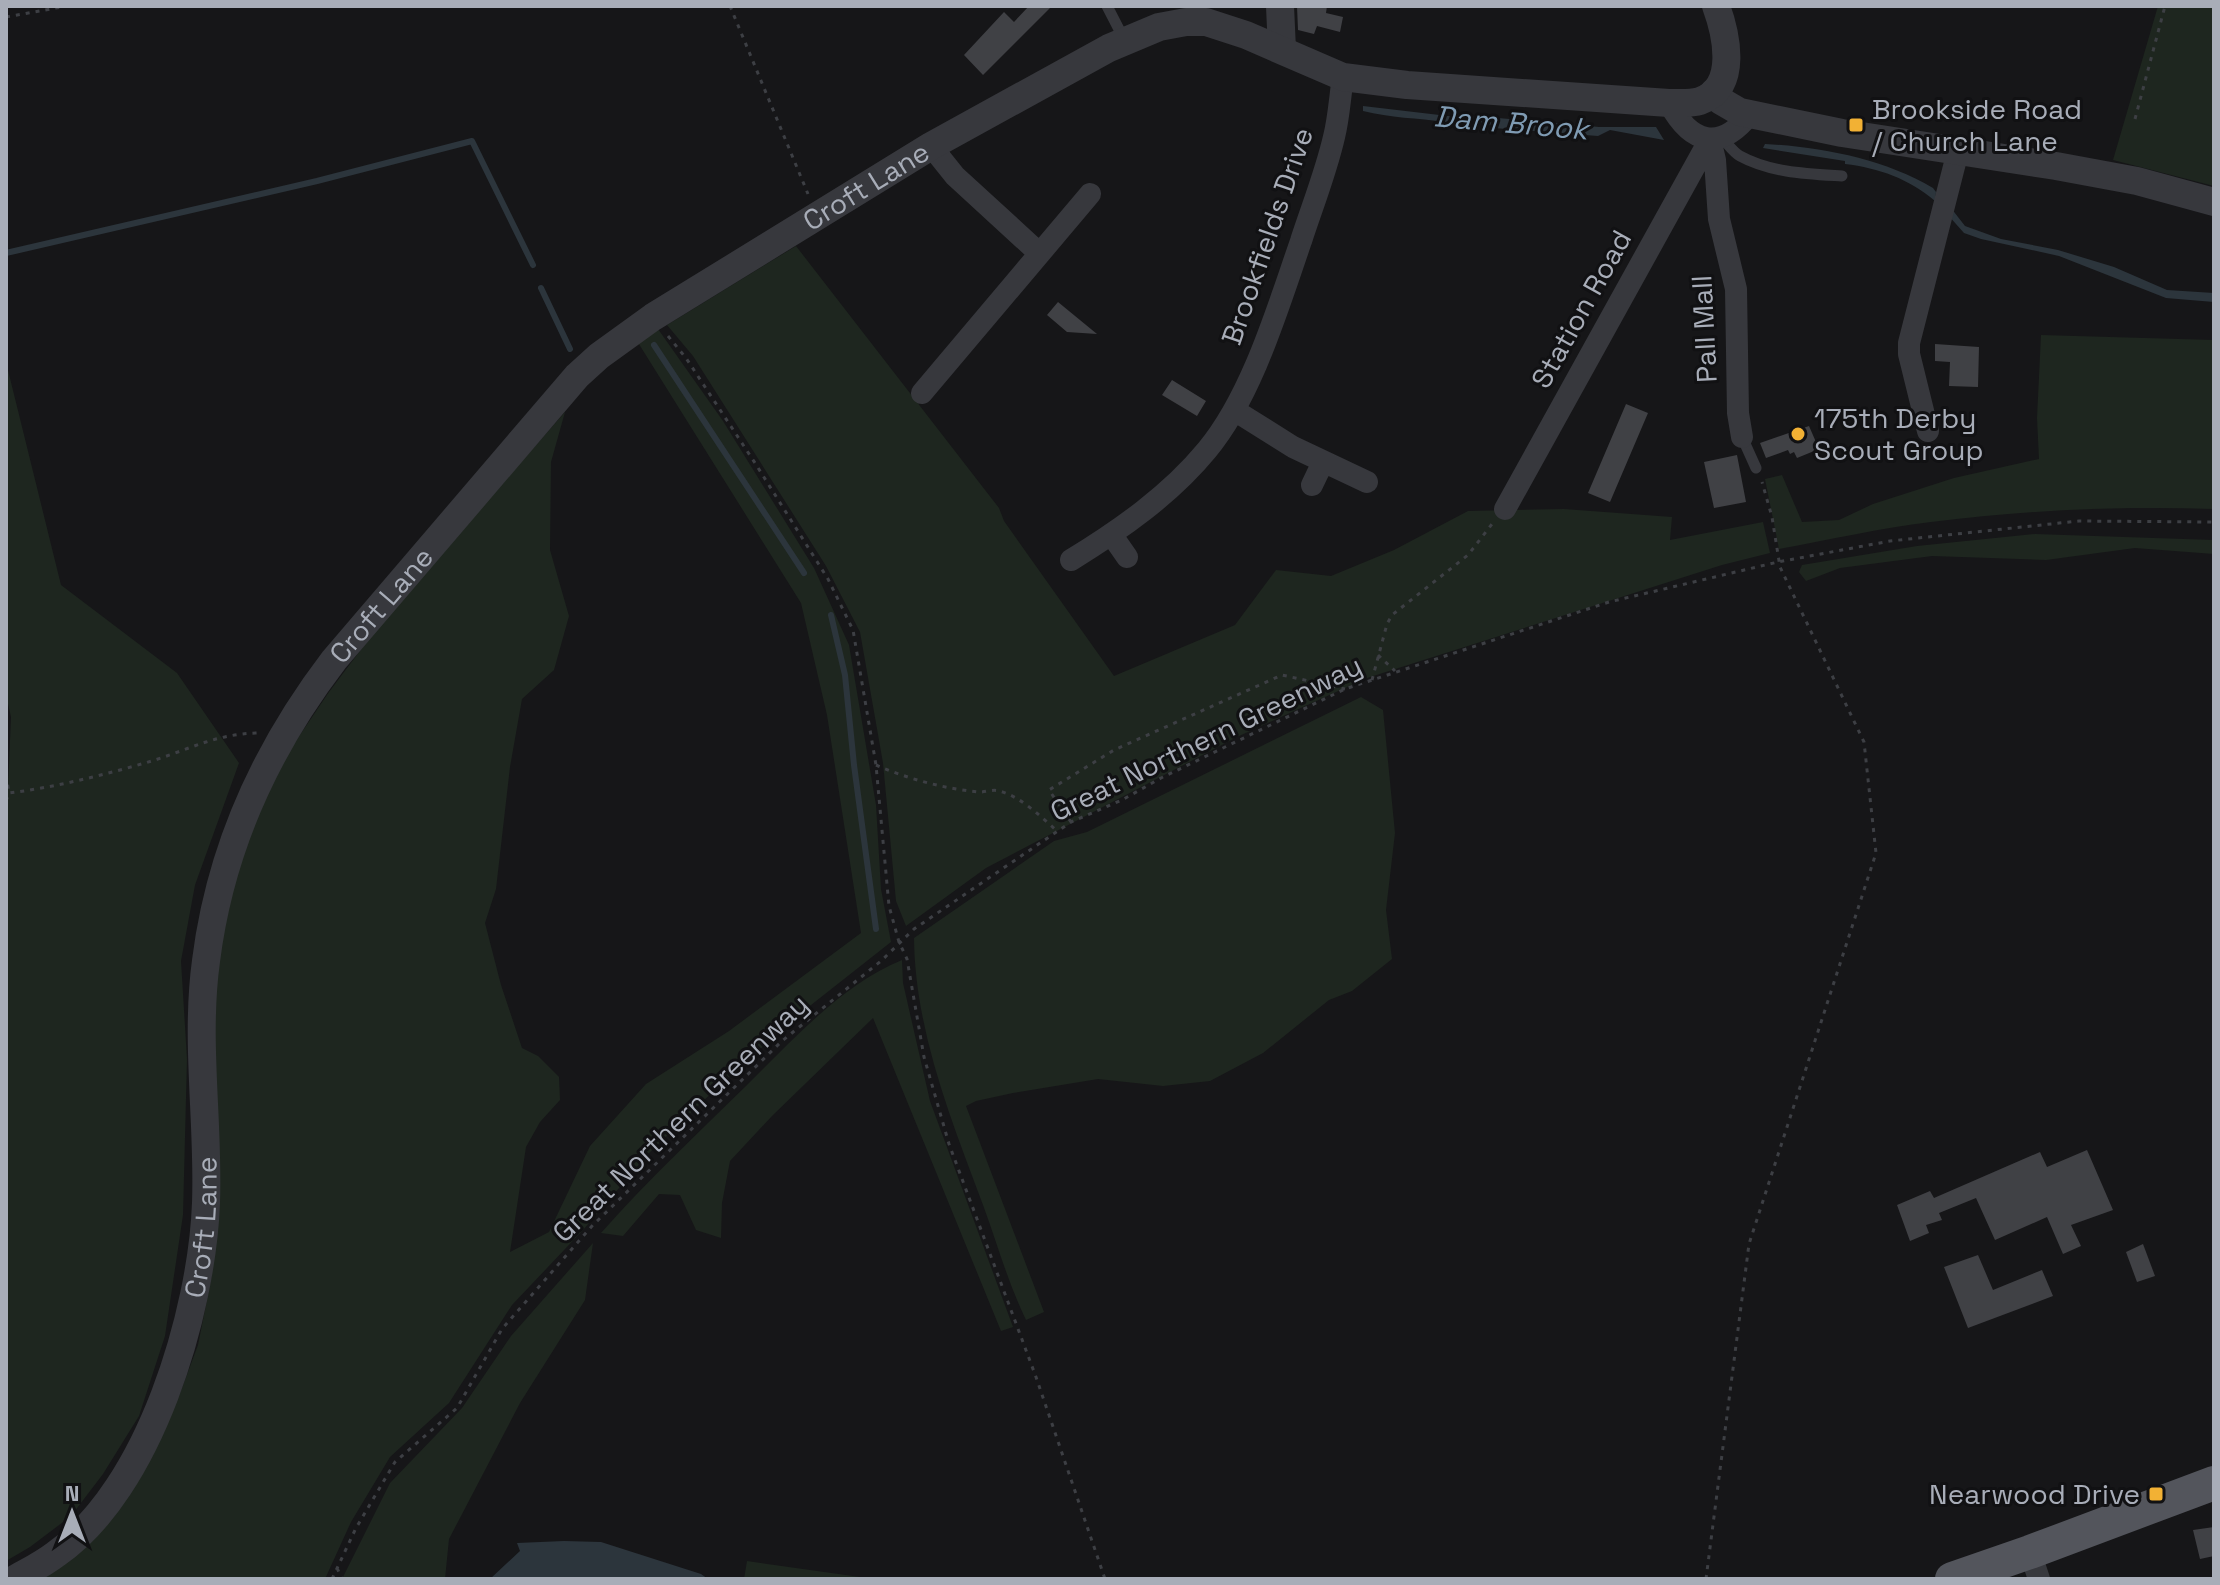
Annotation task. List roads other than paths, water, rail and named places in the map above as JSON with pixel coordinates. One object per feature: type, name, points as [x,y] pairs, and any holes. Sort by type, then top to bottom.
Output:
[{"type":"main road","points":[[1952,1579],[2035,1566],[2214,1483]]},
{"type":"street","points":[[1206,22],[1237,6]]},
{"type":"street","points":[[1272,46],[1280,6]]},
{"type":"street","points":[[1716,6],[1727,43],[1725,71],[1714,92],[1733,109],[1842,133],[2137,181],[2214,202]]},
{"type":"street","name":"Croft Lane","points":[[15,1579],[58,1554],[103,1507],[135,1458],[176,1365],[197,1285],[206,1203],[202,1003],[211,928],[226,863],[260,777],[302,702],[334,660],[555,398],[599,356],[653,317],[931,146],[1125,41],[1159,27],[1206,22],[1343,77],[1407,85],[1669,103],[1702,101],[1714,92]]},
{"type":"street","name":"Brookfields Drive","points":[[1071,560],[1143,511],[1186,474],[1234,410],[1269,329],[1308,220],[1335,135],[1343,77]]},
{"type":"street","points":[[1669,103],[1689,132],[1716,138]]},
{"type":"street","name":"Station Road","points":[[1505,509],[1716,138],[1738,129],[1750,114]]},
{"type":"street","name":"Pall Mall","points":[[1716,138],[1719,219],[1736,289],[1738,413],[1742,437]]},
{"type":"street","points":[[931,146],[955,176],[1039,253]]},
{"type":"street","points":[[1928,431],[1909,343],[1958,151]]},
{"type":"street","points":[[922,393],[1090,194]]},
{"type":"street","points":[[1234,410],[1323,462],[1367,482]]},
{"type":"street","points":[[1312,485],[1323,462]]},
{"type":"street","points":[[1111,534],[1127,557]]},
{"type":"lane","points":[[1107,6],[1125,41]]},
{"type":"lane","points":[[1716,138],[1738,155],[1766,165],[1798,173],[1842,176]]},
{"type":"lane","name":"Pall Mall","points":[[1742,437],[1756,468]]},
{"type":"water","name":"Dam Brook","points":[[1363,106],[1448,116],[1599,127],[1656,127],[1664,140],[1610,130],[1598,136],[1494,128],[1477,122],[1451,123],[1383,115],[1363,111]]},
{"type":"water","points":[[1765,144],[1852,156],[1894,169],[1933,188],[1935,201],[1915,186],[1882,172],[1845,164],[1845,161],[1763,148]]},
{"type":"water","points":[[1951,208],[1965,226],[2001,239],[2058,250],[2114,267],[2167,290],[2214,293],[2214,302],[2166,298],[2059,256],[1964,233],[1948,215]]},
{"type":"water","points":[[601,1542],[701,1574],[708,1579],[490,1579],[520,1551],[517,1543]]},
{"type":"waterway","points":[[6,253],[317,181],[472,141],[533,265]]},
{"type":"waterway","points":[[541,288],[570,349]]},
{"type":"waterway","points":[[654,345],[804,573]]},
{"type":"waterway","points":[[831,615],[845,675],[876,929]]},
{"type":"place","name":"Brookside Road / Church Lane","points":[[1856,125]]},
{"type":"place","name":"175th Derby Scout Group","points":[[1798,434]]},
{"type":"place","name":"Nearwood Drive","points":[[2156,1494]]}]
